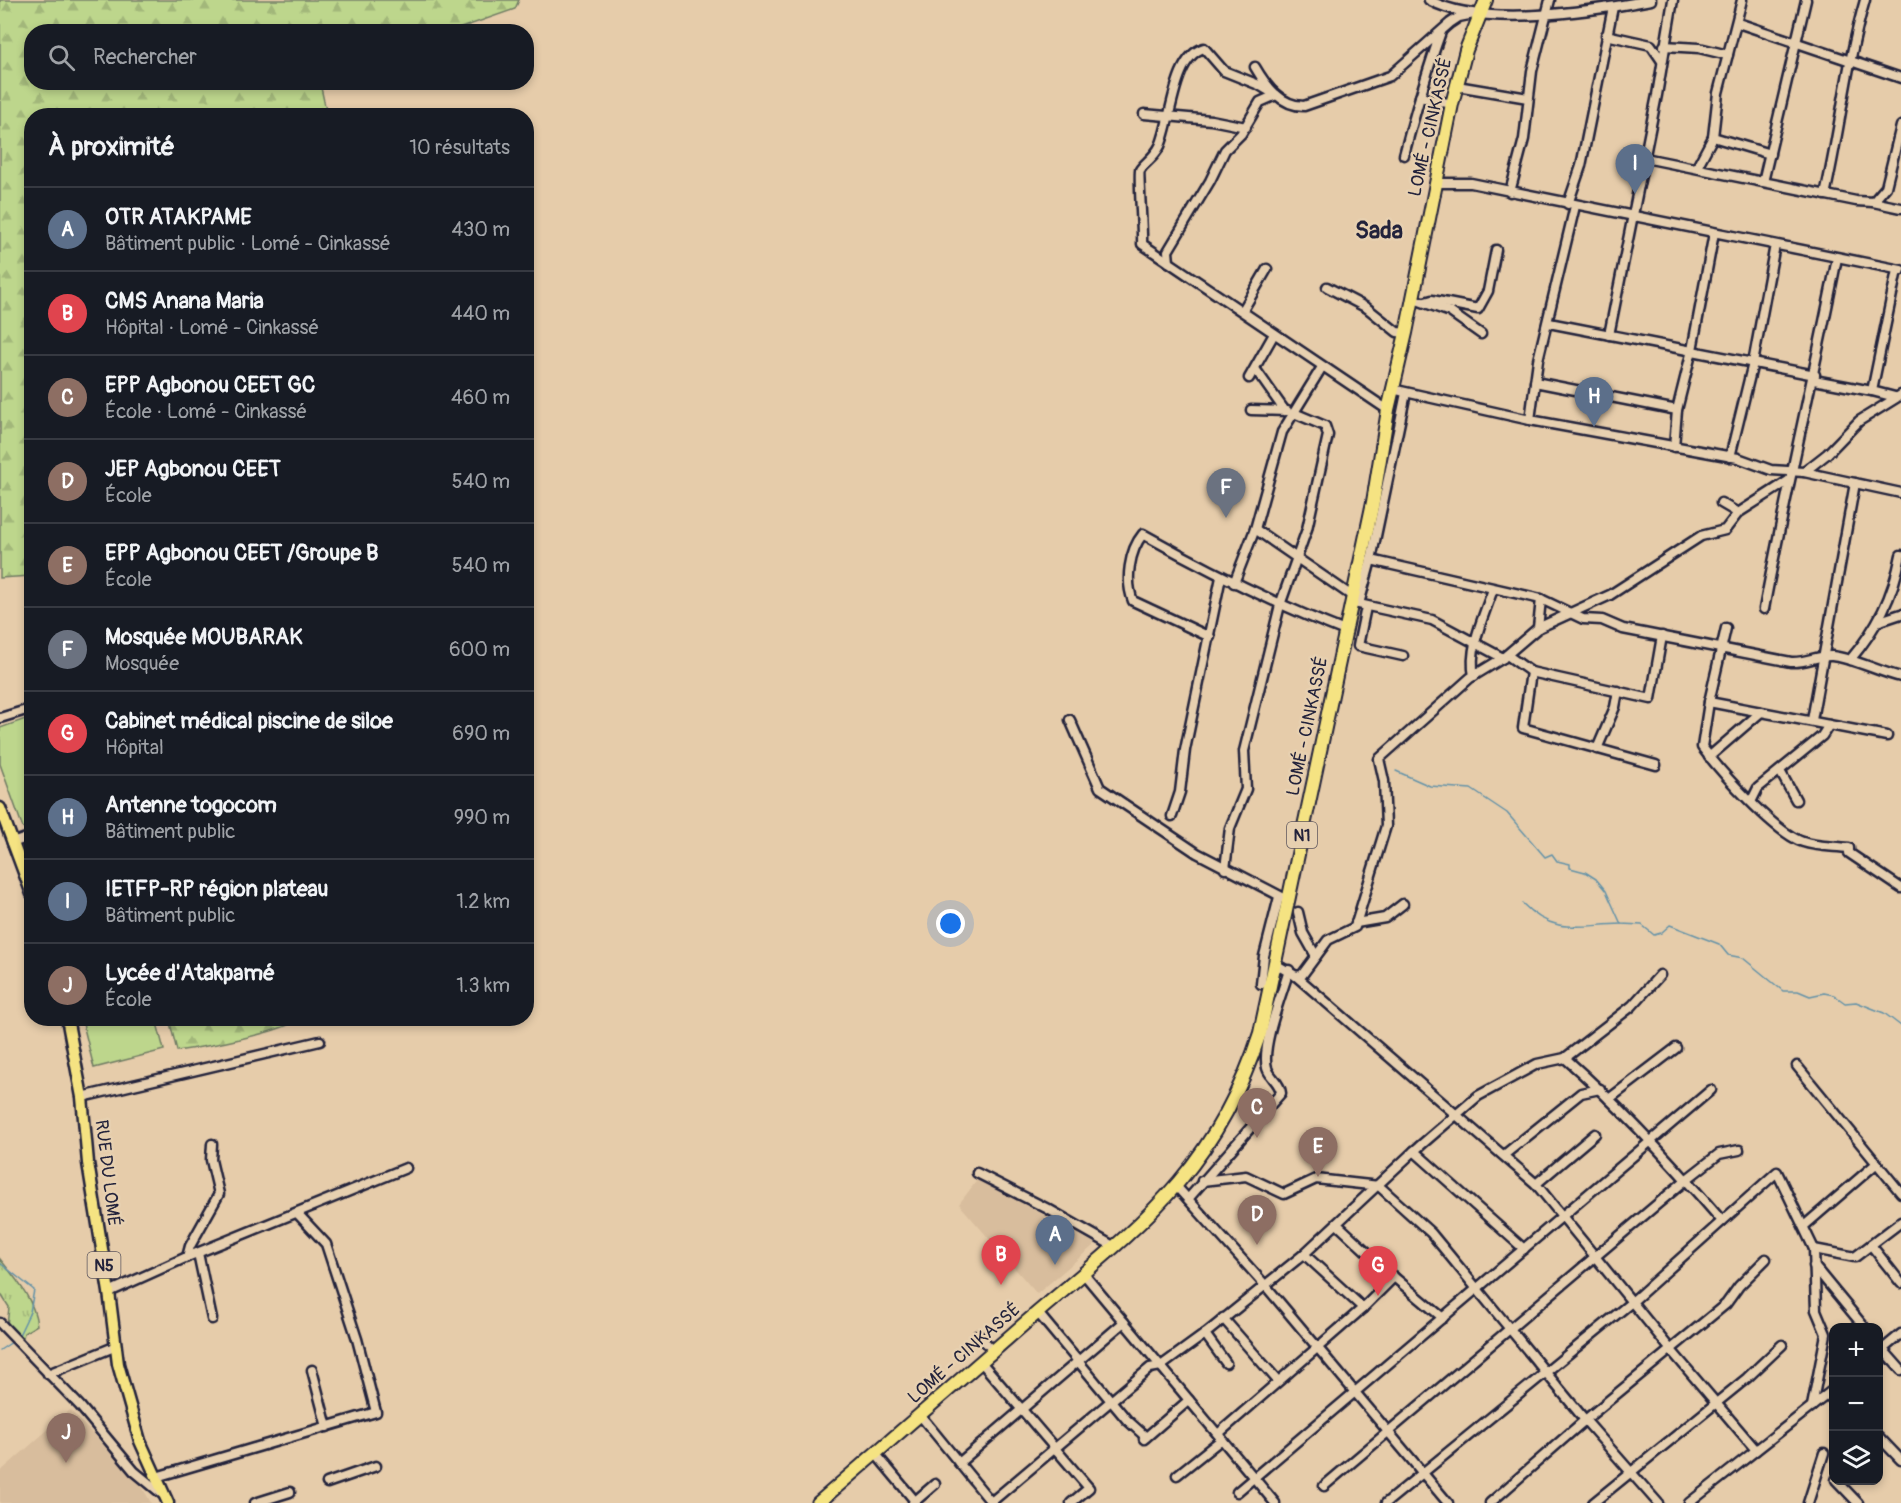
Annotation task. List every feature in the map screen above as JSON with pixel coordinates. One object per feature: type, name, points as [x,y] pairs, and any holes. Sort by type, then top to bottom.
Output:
[{"type":"highway","name":"LOMÉ - CINKASSÉ","points":[[818,1503],[1115,1247],[1177,1187],[1204,1152],[1239,1088],[1260,1033],[1275,964],[1284,898],[1345,630],[1357,603],[1377,506],[1388,410],[1406,333],[1419,300],[1436,183],[1452,104],[1477,15],[1486,0]]},
{"type":"main road","points":[[0,808],[24,874]]},
{"type":"main road","name":"RUE DU LOMÉ","points":[[69,1026],[82,1097],[88,1163],[109,1292],[114,1347],[133,1421],[165,1498]]},
{"type":"street","points":[[1429,0],[1448,9],[1477,15]]},
{"type":"street","points":[[1510,192],[1524,139],[1532,71],[1551,0]]},
{"type":"street","points":[[1388,410],[1142,244],[1144,218],[1138,182],[1140,170],[1154,158],[1162,143],[1186,59],[1193,51],[1204,48],[1224,71],[1259,85],[1294,106],[1304,106],[1382,80],[1405,65],[1442,29],[1459,17],[1612,7],[1651,0]]},
{"type":"street","points":[[1608,334],[1633,217],[1673,0]]},
{"type":"street","points":[[1697,167],[1713,137],[1718,93],[1738,23],[1742,0]]},
{"type":"street","points":[[1763,182],[1806,0]]},
{"type":"street","points":[[1825,195],[1841,126],[1840,104],[1849,59],[1865,0]]},
{"type":"street","points":[[1530,420],[1538,360],[1549,323],[1612,7]]},
{"type":"street","points":[[1738,23],[1796,45],[1849,59],[1901,78]]},
{"type":"street","points":[[1404,155],[1442,29]]},
{"type":"street","points":[[1606,35],[1651,45],[1662,62]]},
{"type":"street","points":[[1664,46],[1699,48],[1728,55]]},
{"type":"street","points":[[1255,67],[1264,83],[1276,95]]},
{"type":"street","points":[[1457,86],[1528,98]]},
{"type":"street","points":[[1169,262],[1168,251],[1210,181],[1225,150],[1245,127],[1260,102],[1276,95]]},
{"type":"street","points":[[1420,97],[1452,104]]},
{"type":"street","points":[[1143,114],[1211,120],[1245,127]]},
{"type":"street","points":[[1873,202],[1886,187],[1901,126]]},
{"type":"street","points":[[1713,137],[1770,154]]},
{"type":"street","points":[[1644,158],[1901,208]]},
{"type":"street","points":[[1436,183],[1471,183],[1899,270],[1874,371],[1872,391]]},
{"type":"street","points":[[1674,447],[1677,410],[1692,350],[1714,233]]},
{"type":"street","points":[[1730,457],[1754,363],[1775,245]]},
{"type":"street","points":[[1419,300],[1432,300],[1478,309],[1488,291],[1496,250]]},
{"type":"street","points":[[1764,609],[1789,476],[1814,378],[1818,342],[1837,258]]},
{"type":"street","points":[[1243,310],[1267,269]]},
{"type":"street","points":[[1327,286],[1367,308],[1397,332],[1406,333]]},
{"type":"street","points":[[1419,300],[1450,312],[1480,334]]},
{"type":"street","points":[[1549,323],[1692,350],[1898,396]]},
{"type":"street","points":[[1249,378],[1256,370],[1274,334]]},
{"type":"street","points":[[1234,583],[1255,529],[1282,432],[1292,411],[1322,367]]},
{"type":"street","points":[[1256,370],[1292,411]]},
{"type":"street","points":[[1535,382],[1677,410]]},
{"type":"street","points":[[1392,389],[1472,405],[1530,420],[1730,457],[1789,476]]},
{"type":"street","points":[[1403,656],[1358,646],[1357,603],[1371,560],[1377,506],[1406,393]]},
{"type":"street","points":[[1275,964],[1302,975],[1328,940],[1355,927],[1386,826],[1384,782],[1377,761],[1474,676],[1505,656],[1538,628],[1610,595],[1701,536],[1725,530],[1738,513],[1789,476],[1804,472],[1827,454],[1859,422],[1898,396]]},
{"type":"street","points":[[1225,869],[1230,828],[1246,789],[1244,751],[1280,606],[1297,559],[1328,435],[1325,426],[1292,411],[1251,410]]},
{"type":"street","points":[[1804,472],[1901,493]]},
{"type":"street","points":[[1812,720],[1855,483]]},
{"type":"street","points":[[1721,503],[1738,513]]},
{"type":"street","points":[[1255,529],[1357,603],[1432,620],[1475,644],[1505,656],[1531,672],[1651,699],[1662,636]]},
{"type":"street","points":[[1210,637],[1133,601],[1128,588],[1136,543],[1143,534],[1280,606],[1345,630]]},
{"type":"street","points":[[1850,660],[1880,621],[1896,580],[1901,555]]},
{"type":"street","points":[[1371,560],[1493,590],[1541,599],[1570,614],[1662,636],[1791,662],[1814,661],[1823,656],[1850,660],[1901,677]]},
{"type":"street","points":[[1172,816],[1180,792],[1185,750],[1221,577]]},
{"type":"street","points":[[1474,676],[1472,666],[1475,644],[1493,590]]},
{"type":"street","points":[[1538,628],[1541,599]]},
{"type":"street","points":[[1880,621],[1901,614]]},
{"type":"street","points":[[1726,628],[1709,702],[1702,747],[1709,757],[1787,836],[1805,843],[1849,848],[1849,853],[1856,859],[1901,888]]},
{"type":"street","points":[[1531,672],[1523,728],[1656,765]]},
{"type":"street","points":[[1597,749],[1615,707],[1618,691]]},
{"type":"street","points":[[1709,702],[1887,736]]},
{"type":"street","points":[[0,718],[23,711]]},
{"type":"street","points":[[1709,757],[1761,712]]},
{"type":"street","points":[[1070,720],[1100,788],[1197,853],[1284,898],[1264,956],[1261,984]]},
{"type":"street","points":[[1752,800],[1758,788],[1781,772],[1822,736],[1829,724]]},
{"type":"street","points":[[1781,772],[1796,800]]},
{"type":"street","points":[[12,843],[24,839]]},
{"type":"street","points":[[1356,924],[1385,918],[1402,904]]},
{"type":"street","points":[[1298,912],[1303,933],[1316,956]]},
{"type":"street","points":[[1293,973],[1536,1184],[1756,1450]]},
{"type":"street","points":[[1188,1199],[1281,1093],[1280,1086],[1268,1070],[1266,1053],[1293,973]]},
{"type":"street","points":[[920,1415],[990,1503],[1150,1368],[1161,1366],[1205,1334],[1304,1254],[1414,1151],[1478,1096],[1537,1064],[1565,1058],[1632,1005],[1660,975]]},
{"type":"street","points":[[82,1097],[320,1041]]},
{"type":"street","points":[[1609,1099],[1676,1048]]},
{"type":"street","points":[[1565,1058],[1600,1089],[1687,1179],[1722,1221]]},
{"type":"street","points":[[1797,1066],[1901,1193]]},
{"type":"street","points":[[1504,1155],[1581,1093],[1600,1089]]},
{"type":"street","points":[[1237,1492],[1711,1090]]},
{"type":"street","points":[[1536,1184],[1595,1134]]},
{"type":"street","points":[[187,1257],[190,1246],[219,1194],[211,1160],[212,1144]]},
{"type":"street","points":[[1324,1486],[1387,1430],[1511,1330],[1687,1179],[1719,1154],[1739,1150]]},
{"type":"street","points":[[1414,1151],[1524,1249]]},
{"type":"street","points":[[1804,1226],[1877,1163]]},
{"type":"street","points":[[109,1292],[187,1257],[406,1168]]},
{"type":"street","points":[[1386,1503],[1633,1300],[1758,1186],[1777,1172],[1814,1249],[1816,1310],[1826,1334],[1812,1406]]},
{"type":"street","points":[[977,1173],[1048,1209],[1115,1247]]},
{"type":"street","points":[[1202,1181],[1246,1176],[1284,1194],[1316,1179],[1379,1186],[1431,1233],[1585,1420],[1658,1503]]},
{"type":"street","points":[[1177,1187],[1265,1286],[1448,1503]]},
{"type":"street","points":[[156,1477],[376,1412],[326,1244],[297,1213]]},
{"type":"street","points":[[1814,1249],[1855,1257],[1901,1222]]},
{"type":"street","points":[[1337,1224],[1394,1277],[1443,1318]]},
{"type":"street","points":[[1871,1245],[1901,1283]]},
{"type":"street","points":[[198,1253],[212,1319]]},
{"type":"street","points":[[1304,1254],[1363,1308]]},
{"type":"street","points":[[1490,1503],[1585,1420],[1726,1304],[1738,1286],[1766,1259]]},
{"type":"street","points":[[1814,1266],[1861,1323]]},
{"type":"street","points":[[1083,1273],[1275,1503]]},
{"type":"street","points":[[1177,1474],[1220,1437],[1278,1381],[1363,1308],[1394,1277]]},
{"type":"street","points":[[1038,1313],[1111,1402],[1145,1438],[1189,1400]]},
{"type":"street","points":[[1223,1318],[1278,1381]]},
{"type":"street","points":[[959,1464],[1124,1322]]},
{"type":"street","points":[[0,1323],[80,1406],[134,1471],[165,1498]]},
{"type":"street","points":[[1205,1334],[1226,1363]]},
{"type":"street","points":[[1883,1346],[1901,1334]]},
{"type":"street","points":[[978,1335],[994,1351]]},
{"type":"street","points":[[1593,1503],[1631,1470],[1716,1404],[1782,1345]]},
{"type":"street","points":[[48,1374],[114,1347]]},
{"type":"street","points":[[1883,1351],[1901,1370]]},
{"type":"street","points":[[981,1362],[1089,1488],[1071,1503]]},
{"type":"street","points":[[312,1370],[327,1427]]},
{"type":"street","points":[[1689,1503],[1829,1392]]},
{"type":"street","points":[[1883,1441],[1901,1460]]},
{"type":"street","points":[[1808,1503],[1824,1452]]},
{"type":"street","points":[[875,1453],[914,1502],[935,1484]]},
{"type":"street","points":[[327,1482],[376,1466]]},
{"type":"street","points":[[1821,1466],[1829,1474]]},
{"type":"street","points":[[1840,1485],[1858,1503]]},
{"type":"street","points":[[255,1503],[290,1492]]},
{"type":"shaded area","points":[[978,1179],[1094,1243],[1093,1246],[1037,1294],[959,1204]]},
{"type":"shaded area","points":[[70,1410],[140,1483],[151,1503],[0,1503],[0,1472]]},
{"type":"green space","points":[[0,0],[519,0],[515,9],[472,24],[24,24],[24,90],[322,90],[325,108],[24,108],[24,576],[0,578]]},
{"type":"green space","points":[[24,719],[23,828],[0,764],[0,728]]},
{"type":"green space","points":[[84,1026],[158,1026],[164,1050],[94,1068]]},
{"type":"green space","points":[[171,1026],[285,1026],[222,1043],[177,1051]]},
{"type":"green space","points":[[0,1259],[23,1290],[35,1316],[37,1325],[24,1333],[22,1342],[7,1326],[9,1307],[0,1293]]},
{"type":"waterway","points":[[1396,771],[1430,786],[1471,789],[1507,813],[1545,857],[1552,854],[1557,861],[1570,864],[1570,868],[1585,872],[1596,879],[1606,891],[1621,924],[1642,925],[1654,935],[1661,933],[1670,925],[1719,944],[1728,955],[1743,958],[1783,991],[1798,991],[1810,996],[1824,993],[1834,995],[1845,1003],[1856,1002],[1884,1013],[1901,1026]]},
{"type":"waterway","points":[[1522,903],[1545,920],[1557,924],[1568,926],[1621,924]]},
{"type":"waterway","points":[[0,1263],[34,1290],[30,1312],[18,1337]]},
{"type":"waterway","points":[[0,1350],[12,1342]]},
{"type":"place","name":"IETFP-RP région plateau","points":[[1635,194]]},
{"type":"place","name":"Antenne togocom","points":[[1594,427]]},
{"type":"place","name":"Mosquée MOUBARAK","points":[[1226,518]]},
{"type":"place","name":"EPP Agbonou CEET GC","points":[[1257,1138]]},
{"type":"place","name":"EPP Agbonou CEET /Groupe B","points":[[1318,1177]]},
{"type":"place","name":"JEP Agbonou CEET","points":[[1257,1245]]},
{"type":"place","name":"OTR ATAKPAME","points":[[1055,1265]]},
{"type":"place","name":"CMS Anana Maria","points":[[1001,1285]]},
{"type":"place","name":"Cabinet médical piscine de siloe","points":[[1378,1296]]},
{"type":"place","name":"Lycée d'Atakpamé","points":[[66,1463]]},
{"type":"district","name":"Sada","points":[[1379,230]]}]
